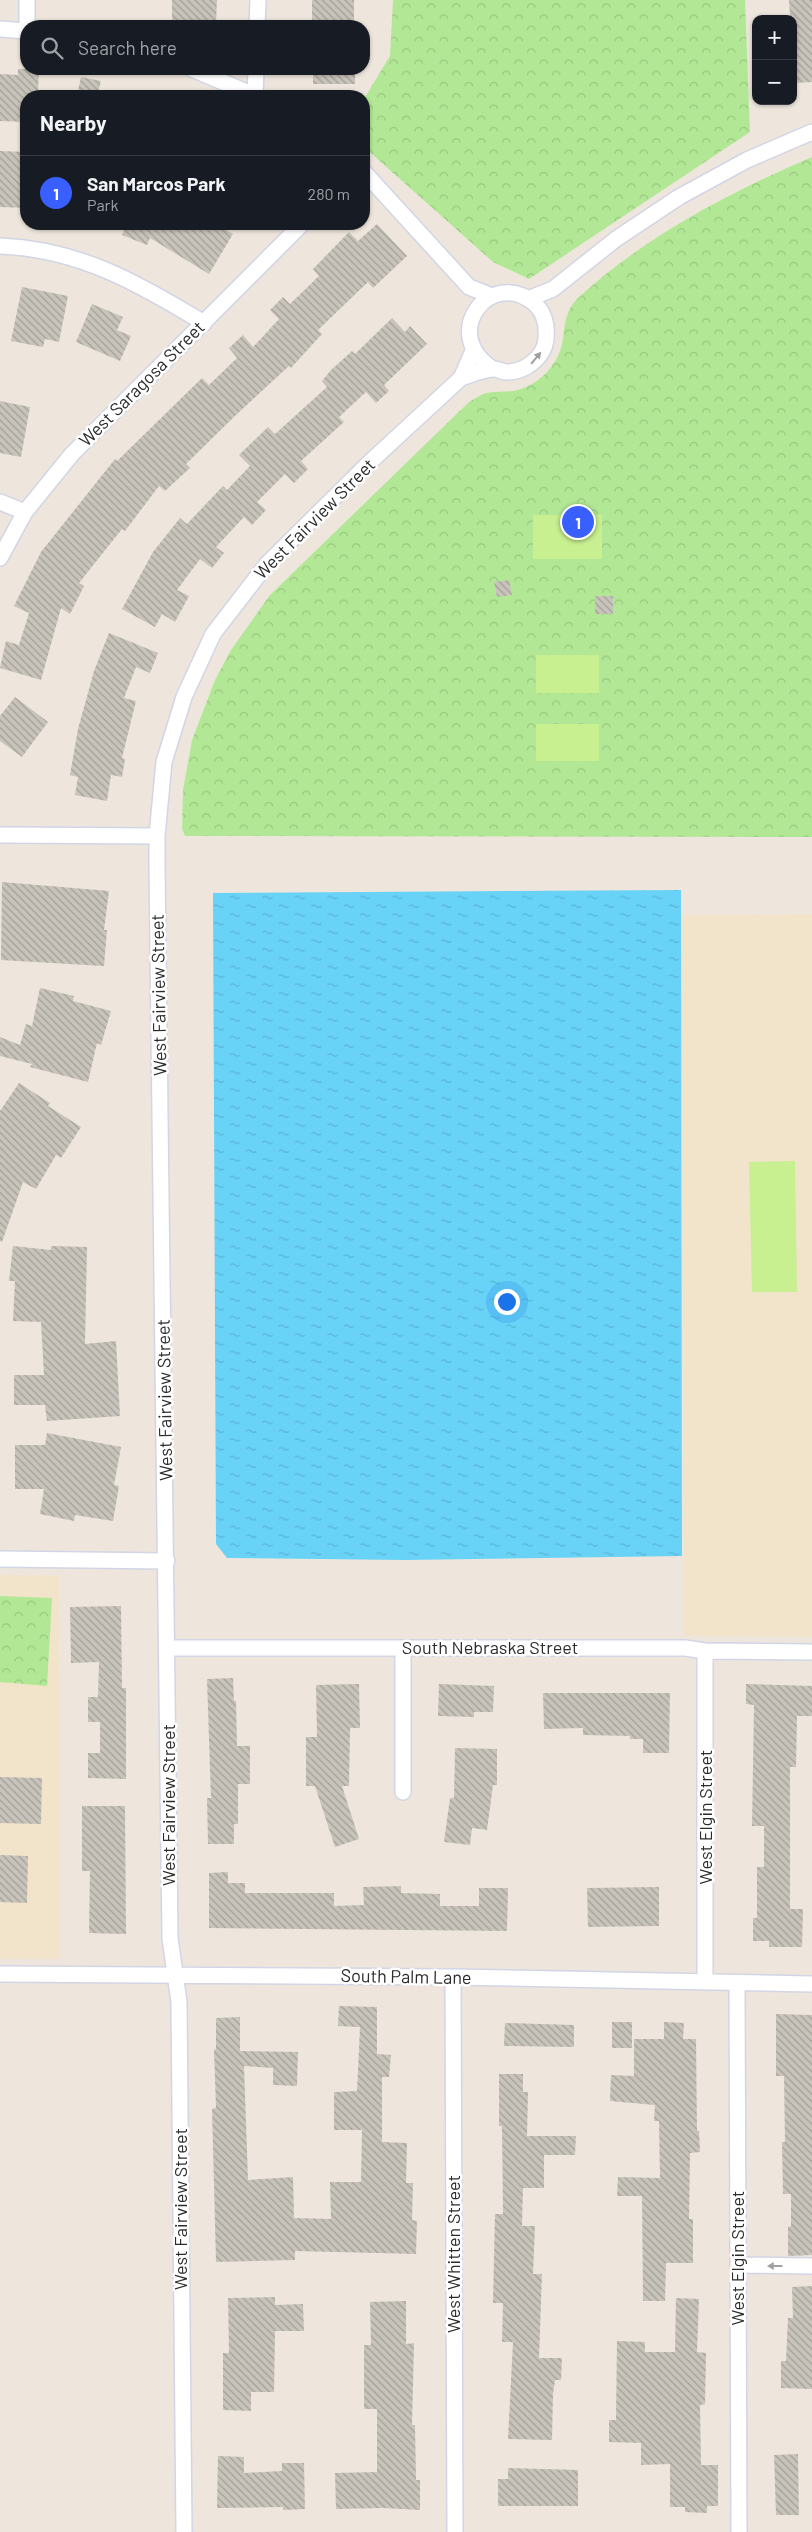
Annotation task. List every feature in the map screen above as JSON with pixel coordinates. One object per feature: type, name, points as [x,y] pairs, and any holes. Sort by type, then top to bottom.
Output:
[{"type":"street","points":[[27,0],[27,20]]},
{"type":"street","points":[[257,20],[258,0]]},
{"type":"street","points":[[0,29],[20,31]]},
{"type":"street","points":[[206,75],[242,90]]},
{"type":"street","points":[[256,75],[256,90]]},
{"type":"street","points":[[528,299],[554,289],[616,238],[679,197],[747,160],[812,132]]},
{"type":"street","points":[[370,179],[470,287],[492,296]]},
{"type":"street","name":"West Saragosa Street","points":[[0,558],[25,512],[72,454],[296,230]]},
{"type":"street","points":[[0,246],[18,247],[83,260],[141,285],[204,323]]},
{"type":"street","points":[[470,287],[473,314]]},
{"type":"street","points":[[544,318],[554,289]]},
{"type":"street","points":[[504,293],[517,294],[528,299],[538,307],[544,318],[547,331],[545,344],[540,355],[530,365],[518,370],[505,372],[493,369],[481,362],[473,351],[469,339],[469,326],[473,314],[481,304],[492,296],[504,293]]},
{"type":"street","name":"West Fairview Street","points":[[184,2532],[179,2002],[170,1938],[157,836],[164,762],[184,697],[213,634],[267,564],[370,462],[461,378],[473,351]]},
{"type":"street","name":"West Fairview Street","points":[[461,378],[493,369]]},
{"type":"street","points":[[0,502],[25,512]]},
{"type":"street","points":[[0,835],[157,836]]},
{"type":"street","points":[[0,1559],[167,1561]]},
{"type":"street","name":"South Nebraska Street","points":[[168,1648],[686,1648],[706,1651],[812,1652]]},
{"type":"street","points":[[403,1648],[403,1792]]},
{"type":"street","name":"West Elgin Street","points":[[706,1651],[706,1982]]},
{"type":"street","name":"South Palm Lane","points":[[0,1974],[453,1977],[812,1984]]},
{"type":"street","name":"West Whitten Street","points":[[453,1977],[454,2532]]},
{"type":"street","name":"West Elgin Street","points":[[737,1984],[739,2532]]},
{"type":"street","points":[[738,2265],[812,2266]]},
{"type":"shaded area","points":[[812,914],[812,1637],[684,1636],[681,915]]},
{"type":"shaded area","points":[[0,1575],[59,1576],[60,1959],[0,1959]]},
{"type":"green space","points":[[393,0],[745,0],[750,132],[529,279],[493,262],[370,152],[369,90],[390,56]]},
{"type":"green space","points":[[812,157],[812,837],[185,836],[182,829],[183,790],[192,740],[215,680],[231,650],[270,595],[470,401],[485,394],[513,391],[522,388],[546,373],[552,366],[561,348],[565,322],[571,307],[578,298],[604,276],[631,255],[689,218],[750,185]]},
{"type":"green space","points":[[533,515],[602,515],[602,559],[533,559]]},
{"type":"green space","points":[[536,655],[599,655],[599,693],[536,693]]},
{"type":"green space","points":[[536,724],[599,724],[599,761],[536,761]]},
{"type":"green space","points":[[795,1161],[797,1292],[752,1292],[749,1162]]},
{"type":"green space","points":[[0,1596],[52,1598],[47,1686],[0,1682]]},
{"type":"water","points":[[681,890],[682,1556],[406,1560],[227,1558],[216,1544],[213,893]]},
{"type":"building","points":[[172,0],[217,0],[216,20],[172,20]]},
{"type":"building","points":[[312,0],[354,0],[354,20],[312,20]]},
{"type":"building","points":[[789,0],[812,0],[812,82],[797,83],[797,15],[790,15]]},
{"type":"building","points":[[18,69],[20,69],[20,75],[39,75],[38,90],[20,90],[20,122],[0,121],[0,74],[18,75]]},
{"type":"building","points":[[313,75],[355,75],[355,84],[313,84]]},
{"type":"building","points":[[81,77],[101,81],[99,90],[78,90]]},
{"type":"building","points":[[0,151],[20,152],[20,208],[0,207]]},
{"type":"building","points":[[377,224],[407,256],[373,288],[368,282],[318,330],[322,334],[291,368],[289,366],[186,464],[190,468],[165,491],[159,486],[125,531],[122,529],[79,583],[84,586],[70,614],[61,608],[41,680],[0,668],[6,641],[19,645],[29,613],[14,606],[41,552],[115,459],[117,461],[202,378],[209,385],[237,358],[229,348],[243,335],[253,347],[279,319],[270,310],[283,297],[290,304],[319,276],[313,269],[349,232],[358,241]]},
{"type":"building","points":[[124,230],[226,230],[233,234],[209,274],[150,238],[147,245],[122,235]]},
{"type":"building","points":[[22,287],[68,296],[59,342],[45,339],[43,347],[11,341]]},
{"type":"building","points":[[92,304],[123,317],[117,330],[131,336],[120,361],[76,342]]},
{"type":"building","points":[[392,318],[405,332],[410,326],[427,344],[384,385],[389,391],[376,403],[366,392],[339,417],[344,422],[301,461],[308,469],[294,483],[285,474],[257,502],[266,510],[252,525],[244,517],[216,547],[224,553],[212,568],[200,559],[177,590],[189,596],[175,622],[162,614],[155,627],[122,609],[153,552],[180,518],[187,524],[223,486],[227,490],[250,466],[239,455],[268,427],[275,434],[327,387],[322,381],[331,370],[352,351],[355,354]]},
{"type":"building","points":[[0,401],[30,407],[21,457],[0,453]]},
{"type":"building","points":[[509,580],[512,595],[497,597],[494,582]]},
{"type":"building","points":[[595,596],[613,596],[613,614],[595,614]]},
{"type":"building","points":[[109,633],[158,653],[150,673],[136,667],[124,698],[136,701],[122,758],[125,759],[122,777],[111,775],[107,801],[75,795],[78,777],[70,775],[78,729],[94,671]]},
{"type":"building","points":[[15,697],[48,722],[22,757],[0,741],[0,716]]},
{"type":"building","points":[[2,882],[109,891],[104,930],[107,930],[104,966],[1,960]]},
{"type":"building","points":[[40,988],[74,996],[73,1001],[111,1011],[101,1045],[97,1043],[88,1082],[30,1067],[32,1064],[0,1056],[0,1037],[20,1045],[26,1024],[32,1026]]},
{"type":"building","points":[[19,1083],[50,1103],[48,1106],[81,1127],[61,1158],[56,1155],[36,1189],[23,1182],[2,1242],[0,1241],[0,1111]]},
{"type":"building","points":[[13,1246],[51,1250],[51,1246],[87,1247],[85,1344],[116,1341],[120,1416],[47,1421],[45,1405],[14,1405],[14,1375],[44,1375],[41,1322],[13,1321],[15,1281],[9,1281]]},
{"type":"building","points":[[47,1433],[121,1447],[114,1485],[119,1486],[113,1521],[75,1515],[74,1521],[40,1514],[44,1489],[15,1489],[15,1445],[45,1445]]},
{"type":"building","points":[[121,1606],[122,1688],[126,1688],[126,1779],[88,1778],[88,1753],[100,1753],[100,1722],[88,1722],[88,1697],[98,1697],[99,1662],[71,1663],[70,1607]]},
{"type":"building","points":[[233,1678],[234,1701],[236,1701],[237,1746],[250,1746],[250,1784],[238,1784],[238,1824],[234,1824],[234,1844],[208,1844],[207,1798],[211,1798],[207,1679]]},
{"type":"building","points":[[359,1684],[360,1728],[350,1728],[349,1786],[342,1786],[359,1839],[335,1847],[315,1786],[306,1786],[306,1737],[317,1737],[316,1685]]},
{"type":"building","points":[[439,1684],[494,1686],[493,1712],[474,1712],[474,1717],[438,1716]]},
{"type":"building","points":[[746,1684],[812,1686],[812,1716],[797,1716],[796,1767],[790,1767],[790,1909],[803,1909],[802,1947],[769,1947],[769,1941],[753,1941],[753,1918],[757,1918],[757,1867],[764,1867],[764,1826],[752,1826],[754,1705],[746,1704]]},
{"type":"building","points":[[543,1693],[670,1693],[669,1753],[643,1753],[643,1739],[630,1739],[630,1736],[583,1735],[583,1728],[544,1729]]},
{"type":"building","points":[[455,1748],[497,1749],[497,1785],[493,1785],[487,1830],[472,1828],[470,1845],[444,1842],[450,1798],[454,1798]]},
{"type":"building","points":[[0,1777],[42,1778],[41,1824],[0,1823]]},
{"type":"building","points":[[82,1806],[125,1806],[126,1934],[89,1933],[90,1871],[82,1871]]},
{"type":"building","points":[[0,1855],[28,1856],[27,1903],[0,1902]]},
{"type":"building","points":[[228,1872],[228,1883],[245,1883],[245,1893],[334,1893],[334,1906],[364,1905],[363,1887],[401,1886],[401,1893],[440,1894],[440,1906],[479,1906],[479,1888],[508,1888],[507,1931],[209,1928],[209,1873]]},
{"type":"building","points":[[659,1887],[659,1926],[588,1927],[587,1888]]},
{"type":"building","points":[[339,2006],[377,2007],[377,2054],[391,2055],[389,2077],[382,2077],[382,2142],[407,2143],[406,2183],[413,2183],[412,2220],[417,2221],[416,2254],[295,2251],[295,2260],[216,2262],[212,2109],[216,2108],[214,2050],[216,2049],[216,2018],[240,2017],[240,2051],[298,2052],[297,2086],[273,2085],[273,2068],[244,2066],[248,2180],[293,2177],[294,2218],[331,2219],[330,2182],[361,2182],[362,2130],[334,2130],[334,2092],[357,2091],[360,2027],[338,2026]]},
{"type":"building","points":[[776,2014],[812,2015],[812,2255],[788,2256],[788,2227],[791,2226],[791,2194],[783,2194],[782,2142],[785,2142],[784,2076],[776,2076]]},
{"type":"building","points":[[612,2022],[632,2022],[632,2048],[612,2048]]},
{"type":"building","points":[[664,2022],[684,2023],[683,2039],[696,2039],[697,2131],[699,2131],[700,2152],[690,2153],[689,2219],[693,2219],[693,2263],[666,2263],[665,2301],[643,2301],[642,2196],[617,2196],[618,2177],[660,2178],[659,2121],[654,2121],[655,2105],[610,2101],[611,2075],[634,2076],[634,2039],[664,2039]]},
{"type":"building","points":[[505,2023],[574,2025],[574,2047],[504,2046]]},
{"type":"building","points":[[499,2074],[523,2074],[523,2092],[528,2092],[527,2136],[576,2136],[575,2155],[544,2155],[544,2188],[523,2188],[522,2226],[535,2226],[533,2274],[542,2274],[539,2358],[562,2358],[561,2380],[555,2380],[553,2394],[552,2440],[508,2439],[513,2342],[502,2342],[503,2303],[493,2303],[495,2214],[503,2214],[502,2126],[499,2126]]},
{"type":"building","points":[[812,2286],[812,2389],[781,2388],[781,2361],[786,2361],[788,2318],[793,2318],[792,2287]]},
{"type":"building","points":[[275,2297],[275,2305],[303,2304],[304,2331],[275,2331],[274,2392],[251,2392],[251,2411],[223,2410],[223,2353],[229,2353],[228,2298]]},
{"type":"building","points":[[676,2298],[699,2299],[697,2352],[706,2353],[705,2404],[700,2405],[701,2465],[718,2465],[718,2506],[707,2506],[707,2513],[685,2512],[685,2507],[670,2507],[670,2464],[641,2465],[641,2443],[609,2442],[609,2420],[616,2420],[617,2341],[645,2342],[645,2352],[675,2352]]},
{"type":"building","points":[[406,2301],[406,2344],[414,2343],[412,2425],[415,2425],[416,2480],[420,2480],[420,2510],[383,2508],[336,2509],[335,2473],[377,2472],[377,2409],[364,2409],[364,2345],[371,2345],[370,2302]]},
{"type":"building","points":[[798,2454],[799,2515],[776,2515],[774,2455]]},
{"type":"building","points":[[218,2456],[244,2457],[244,2473],[282,2471],[282,2463],[304,2463],[305,2509],[283,2510],[283,2507],[217,2508]]},
{"type":"building","points":[[508,2468],[578,2470],[578,2506],[498,2506],[498,2479],[508,2479]]},
{"type":"place","name":"San Marcos Park","points":[[578,522]]}]
